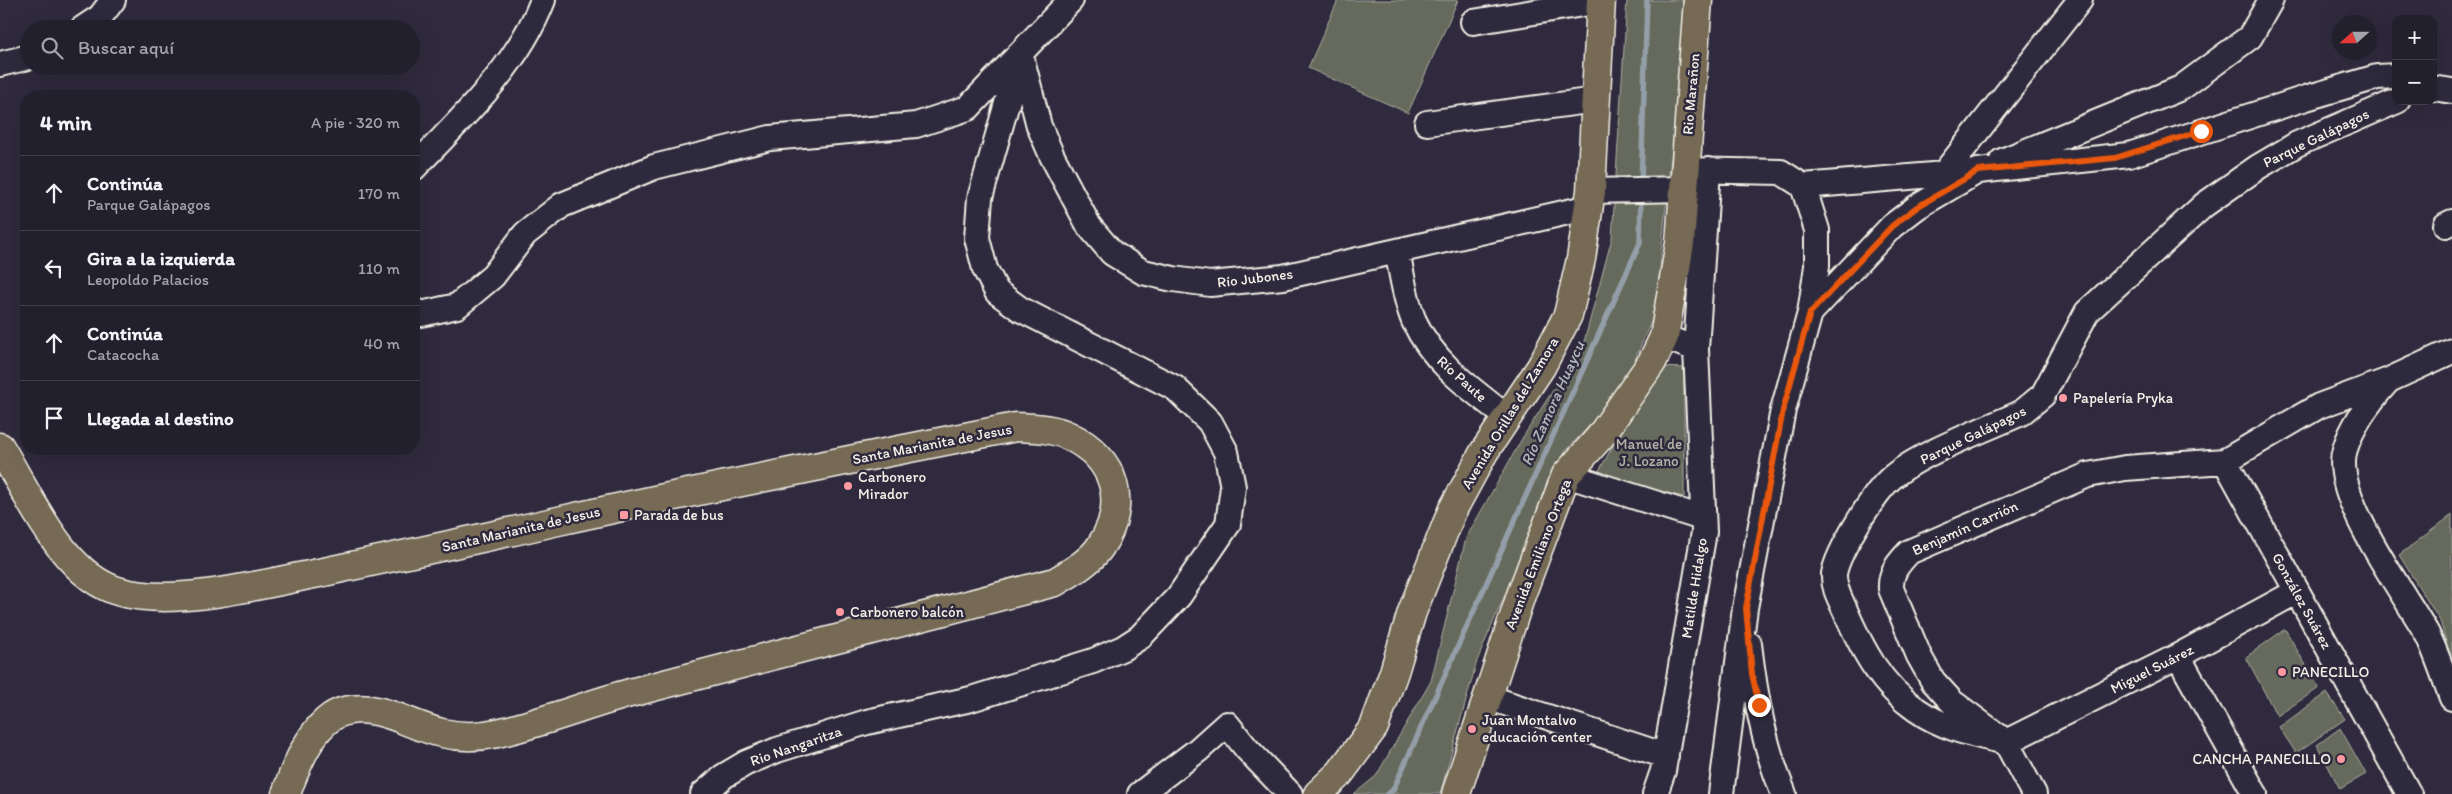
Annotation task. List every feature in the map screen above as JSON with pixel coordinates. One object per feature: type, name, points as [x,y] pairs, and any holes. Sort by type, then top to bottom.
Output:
[{"type":"main road","name":"Avenida Orillas del Zamora","points":[[1318,794],[1340,773],[1374,727],[1394,672],[1412,612],[1452,510],[1484,452],[1541,367],[1568,315],[1581,259],[1590,199],[1601,0]]},
{"type":"main road","name":"Rio Marañon","points":[[1692,176],[1698,0]]},
{"type":"main road","name":"Avenida Emiliano Ortega","points":[[1456,794],[1521,595],[1566,475],[1600,437],[1652,362],[1664,337],[1692,176]]},
{"type":"main road","name":"Santa Marianita de Jesus","points":[[0,447],[59,547],[87,575],[119,592],[154,598],[179,598],[278,581],[425,551],[702,488],[1016,427],[1042,428],[1068,435],[1090,448],[1108,467],[1116,495],[1114,519],[1100,548],[1079,567],[1055,582],[603,700],[497,733],[472,736],[442,733],[404,718],[370,709],[343,711],[324,724],[298,760],[286,794]]},
{"type":"street","points":[[96,20],[113,0]]},
{"type":"street","points":[[420,162],[481,98],[533,26],[543,0]]},
{"type":"street","points":[[420,313],[457,306],[493,276],[525,234],[562,205],[654,167],[770,138],[916,125],[968,108],[1071,0]]},
{"type":"street","points":[[1473,22],[1601,0]]},
{"type":"street","points":[[1942,176],[2080,0]]},
{"type":"street","points":[[1810,313],[1892,226],[1925,202],[1978,171],[2181,88],[2250,37],[2271,0]]},
{"type":"street","name":"Río Jubones","points":[[1020,54],[1039,126],[1052,156],[1089,226],[1112,253],[1143,272],[1173,279],[1210,284],[1282,277],[1397,251],[1590,199],[1692,176],[1781,172],[1803,186]]},
{"type":"street","name":"Rio Nangaritza","points":[[703,794],[739,768],[777,750],[867,722],[971,699],[1093,661],[1123,648],[1140,637],[1179,596],[1228,524],[1233,486],[1226,452],[1210,422],[1175,388],[1020,310],[997,292],[985,269],[977,238],[980,198],[1020,54]]},
{"type":"street","points":[[0,64],[20,59]]},
{"type":"street","points":[[1721,794],[1746,608],[1783,410],[1810,313],[1819,248],[1817,230],[1803,186],[1942,176],[2129,155],[2306,98],[2377,77],[2392,76]]},
{"type":"street","points":[[2437,89],[2452,91]]},
{"type":"street","points":[[1427,123],[1596,100]]},
{"type":"street","name":"Parque Galápagos","points":[[2006,742],[1952,729],[1918,711],[1895,693],[1863,651],[1837,592],[1834,576],[1838,559],[1878,492],[1891,479],[1922,459],[2021,413],[2035,404],[2043,395],[2087,312],[2204,206],[2258,167],[2298,144],[2392,103]]},
{"type":"street","name":"Matilde Hidalgo","points":[[1655,794],[1666,756],[1704,532],[1696,349],[1692,176]]},
{"type":"street","name":"Río Paute","points":[[1397,251],[1404,290],[1412,313],[1428,347],[1458,379],[1507,417]]},
{"type":"street","points":[[1664,337],[1696,349]]},
{"type":"street","points":[[2225,461],[2319,406],[2389,380],[2452,351]]},
{"type":"street","points":[[2389,380],[2367,405],[2344,450],[2343,470],[2348,493],[2359,518],[2426,633],[2452,698]]},
{"type":"street","name":"Benjamín Carrión","points":[[2006,742],[1952,702],[1933,682],[1919,656],[1891,589],[1890,579],[1894,570],[1909,552],[1918,547],[2088,475],[2124,468],[2225,461]]},
{"type":"street","name":"González Suárez","points":[[2225,461],[2296,592],[2410,794]]},
{"type":"street","points":[[1566,475],[1702,518]]},
{"type":"street","name":"Miguel Suárez","points":[[2006,742],[2178,656],[2296,592]]},
{"type":"street","points":[[1746,608],[1752,674],[1770,760],[1784,794]]},
{"type":"street","points":[[2178,656],[2255,794]]},
{"type":"street","points":[[1487,697],[1666,756]]},
{"type":"street","points":[[1140,794],[1198,750],[1227,724],[1247,749],[1290,794]]},
{"type":"street","points":[[2006,742],[2034,794]]},
{"type":"green space","points":[[1338,0],[1458,0],[1408,113],[1308,68]]},
{"type":"green space","points":[[1627,0],[1691,0],[1669,174],[1656,310],[1622,390],[1565,452],[1477,661],[1440,794],[1354,794],[1376,776],[1431,681],[1466,538],[1523,437],[1584,342],[1612,238]]},
{"type":"green space","name":"Manuel de J. Lozano","points":[[1658,367],[1684,368],[1684,497],[1596,476]]},
{"type":"green space","points":[[2452,515],[2452,661],[2440,621],[2399,555]]},
{"type":"green space","name":"PANECILLO","points":[[2285,629],[2319,688],[2277,716],[2246,657]]},
{"type":"green space","name":"PANECILLO","points":[[2327,693],[2345,719],[2296,753],[2279,727]]},
{"type":"green space","name":"CANCHA PANECILLO","points":[[2340,728],[2366,774],[2340,789],[2317,745]]},
{"type":"waterway","name":"Río Zamora Huaycu","points":[[1641,185],[1647,0]]},
{"type":"waterway","name":"Río Zamora Huaycu","points":[[1387,794],[1393,790],[1640,243],[1641,195]]},
{"type":"place","name":"Papelería Pryka","points":[[2063,398]]},
{"type":"place","name":"Carbonero Mirador","points":[[848,486]]},
{"type":"place","name":"Parada de bus","points":[[624,515]]},
{"type":"place","name":"Carbonero balcón","points":[[840,612]]},
{"type":"place","name":"PANECILLO","points":[[2282,672]]},
{"type":"place","name":"Juan Montalvo educación center","points":[[1472,729]]},
{"type":"place","name":"CANCHA PANECILLO","points":[[2341,759]]},
{"type":"route","points":[[1759,705],[1752,674],[1746,608],[1783,410],[1810,313],[1892,226],[1917,207],[1978,171],[2115,158],[2201,131]]}]
